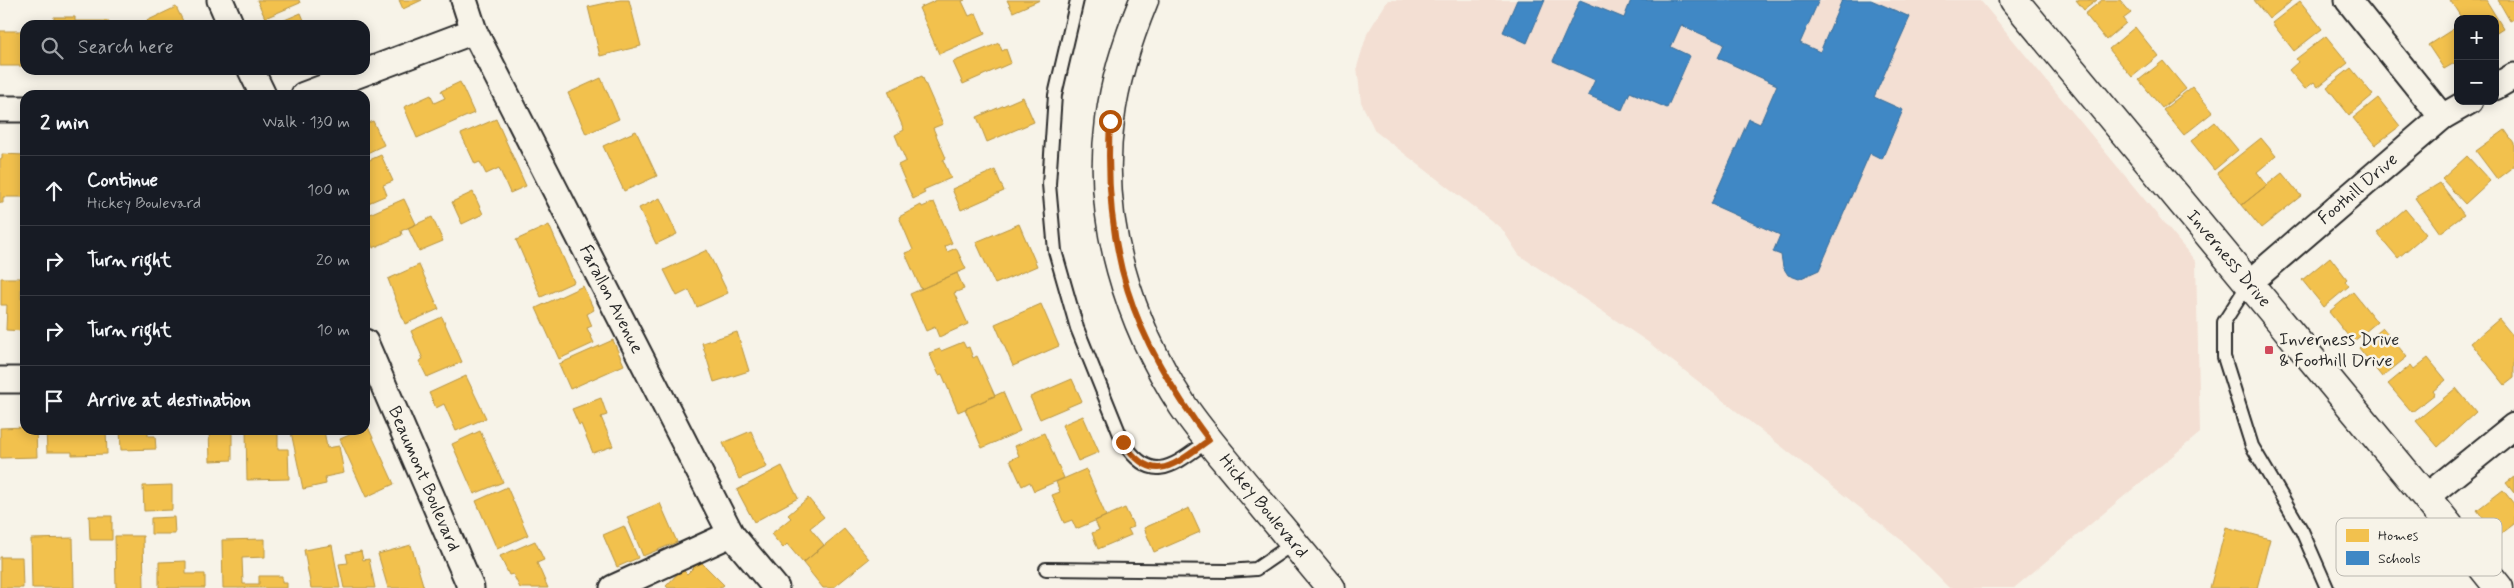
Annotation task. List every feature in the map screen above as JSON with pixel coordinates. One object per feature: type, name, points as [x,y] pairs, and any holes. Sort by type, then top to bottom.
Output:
[{"type":"street","points":[[220,0],[230,20]]},
{"type":"street","name":"Farallon Avenue","points":[[464,0],[474,30],[731,534],[776,588]]},
{"type":"street","name":"Hickey Boulevard","points":[[1144,0],[1130,35],[1116,81],[1110,121],[1107,164],[1114,241],[1128,292],[1143,332],[1161,369],[1184,408],[1331,588]]},
{"type":"street","name":"Inverness Drive","points":[[2014,0],[2443,518]]},
{"type":"street","points":[[2348,0],[2442,117]]},
{"type":"street","points":[[370,70],[474,30]]},
{"type":"street","points":[[254,75],[260,90]]},
{"type":"street","points":[[317,90],[356,75]]},
{"type":"street","points":[[2499,85],[2514,76]]},
{"type":"street","name":"Foothill Drive","points":[[2249,283],[2442,117],[2463,105]]},
{"type":"street","points":[[0,109],[20,109]]},
{"type":"street","name":"Beaumont Boulevard","points":[[370,368],[373,383],[471,588]]},
{"type":"street","points":[[0,380],[20,380]]},
{"type":"street","points":[[2426,497],[2514,426]]},
{"type":"street","points":[[613,588],[731,534]]},
{"type":"street","name":"Inverness Drive","points":[[2489,576],[2499,588]]},
{"type":"lane","points":[[1077,0],[1055,95],[1049,184],[1055,251],[1077,328],[1123,442],[1134,458],[1152,469],[1167,468],[1209,440]]},
{"type":"lane","points":[[2249,283],[2224,322],[2224,357],[2252,446],[2302,531],[2327,588]]},
{"type":"lane","points":[[1046,570],[1227,571],[1256,569],[1294,543]]},
{"type":"shaded area","points":[[1388,0],[1980,0],[2196,262],[2200,433],[2014,588],[1949,588],[1900,539],[1648,342],[1519,255],[1502,229],[1375,131],[1361,102],[1357,67],[1367,34]]},
{"type":"building: Homes","points":[[257,0],[299,0],[300,3],[265,18]]},
{"type":"building: Homes","points":[[399,0],[422,0],[403,9]]},
{"type":"building: Homes","points":[[620,0],[629,0],[641,46],[600,56],[588,7]]},
{"type":"building: Homes","points":[[937,0],[965,0],[962,1],[969,16],[976,13],[985,34],[939,54],[919,8]]},
{"type":"building: Homes","points":[[1007,0],[1040,0],[1013,12]]},
{"type":"building: Homes","points":[[2076,0],[2097,0],[2084,10]]},
{"type":"building: Homes","points":[[2102,0],[2120,0],[2131,13],[2123,19],[2126,23],[2106,40],[2085,14]]},
{"type":"building: Homes","points":[[2254,0],[2293,0],[2269,19]]},
{"type":"building: Homes","points":[[2450,0],[2486,0],[2495,15],[2459,15]]},
{"type":"building: Homes","points":[[2498,0],[2514,0],[2514,19],[2510,21]]},
{"type":"building: Homes","points":[[2300,1],[2322,29],[2294,51],[2272,23]]},
{"type":"building: Homes","points":[[176,7],[182,20],[149,20]]},
{"type":"building: Homes","points":[[301,13],[304,20],[284,20]]},
{"type":"building: Homes","points":[[54,17],[75,17],[75,20],[54,20]]},
{"type":"building: Homes","points":[[2499,21],[2503,28],[2499,30]]},
{"type":"building: Homes","points":[[2135,27],[2158,56],[2132,77],[2109,49]]},
{"type":"building: Homes","points":[[2454,29],[2454,63],[2444,69],[2428,45]]},
{"type":"building: Homes","points":[[0,31],[20,31],[20,66],[0,66]]},
{"type":"building: Homes","points":[[2326,36],[2348,63],[2318,87],[2314,82],[2305,89],[2289,70],[2298,62],[2296,59]]},
{"type":"building: Homes","points":[[999,43],[1002,51],[1006,49],[1011,63],[963,84],[953,62]]},
{"type":"building: Homes","points":[[2163,61],[2186,89],[2162,108],[2139,80]]},
{"type":"building: Homes","points":[[2351,68],[2373,95],[2349,115],[2327,87]]},
{"type":"building: Homes","points":[[922,76],[943,124],[933,128],[946,158],[943,160],[951,178],[923,190],[925,193],[913,199],[898,165],[906,161],[895,135],[904,130],[888,91]]},
{"type":"building: Homes","points":[[601,78],[619,119],[586,134],[568,93]]},
{"type":"building: Homes","points":[[460,82],[474,113],[417,138],[404,107],[431,95],[434,103],[445,98],[441,91]]},
{"type":"building: Homes","points":[[2192,87],[2213,112],[2184,135],[2163,110]]},
{"type":"building: Homes","points":[[1023,97],[1034,122],[987,142],[977,117]]},
{"type":"building: Homes","points":[[2378,98],[2400,126],[2375,145],[2353,118]]},
{"type":"building: Homes","points":[[496,119],[526,186],[510,193],[499,168],[486,174],[480,162],[475,164],[461,134]]},
{"type":"building: Homes","points":[[373,121],[384,145],[370,152],[370,122]]},
{"type":"building: Homes","points":[[2215,122],[2238,150],[2214,170],[2191,141]]},
{"type":"building: Homes","points":[[2505,130],[2514,143],[2514,166],[2497,179],[2476,151]]},
{"type":"building: Homes","points":[[636,131],[657,176],[624,191],[603,146]]},
{"type":"building: Homes","points":[[2261,138],[2276,156],[2257,172],[2267,185],[2242,205],[2217,173]]},
{"type":"building: Homes","points":[[2,154],[20,155],[20,197],[3,197],[3,203],[0,203],[0,159],[2,159]]},
{"type":"building: Homes","points":[[381,155],[393,181],[383,185],[387,195],[370,202],[370,160]]},
{"type":"building: Homes","points":[[2467,156],[2490,181],[2465,204],[2442,179]]},
{"type":"building: Homes","points":[[995,170],[1004,191],[961,210],[952,189]]},
{"type":"building: Homes","points":[[2282,173],[2301,196],[2261,228],[2242,205]]},
{"type":"building: Homes","points":[[2440,183],[2464,215],[2440,233],[2415,198]]},
{"type":"building: Homes","points":[[473,192],[483,214],[462,224],[452,202]]},
{"type":"building: Homes","points":[[660,198],[677,234],[656,244],[639,208]]},
{"type":"building: Homes","points":[[404,199],[416,224],[401,231],[402,235],[373,248],[370,241],[370,214]]},
{"type":"building: Homes","points":[[934,202],[952,243],[945,246],[947,252],[956,248],[966,269],[921,289],[905,253],[913,250],[899,217],[921,205],[922,207]]},
{"type":"building: Homes","points":[[2405,209],[2426,234],[2398,258],[2377,233]]},
{"type":"building: Homes","points":[[432,217],[443,241],[419,251],[408,228]]},
{"type":"building: Homes","points":[[1019,224],[1037,266],[995,284],[976,242]]},
{"type":"building: Homes","points":[[549,225],[574,282],[541,297],[516,240]]},
{"type":"building: Homes","points":[[707,250],[728,293],[697,307],[689,290],[677,296],[664,270]]},
{"type":"building: Homes","points":[[2330,257],[2347,279],[2345,281],[2349,286],[2324,307],[2302,280]]},
{"type":"building: Homes","points":[[419,265],[439,309],[405,324],[388,279]]},
{"type":"building: Homes","points":[[957,273],[964,289],[954,293],[968,324],[939,337],[935,327],[926,331],[910,294]]},
{"type":"building: Homes","points":[[1,278],[20,278],[20,331],[6,330],[7,305],[1,305]]},
{"type":"building: Homes","points":[[583,286],[594,310],[587,314],[592,326],[587,328],[594,343],[559,359],[536,308]]},
{"type":"building: Homes","points":[[2353,292],[2377,322],[2353,342],[2329,312]]},
{"type":"building: Homes","points":[[1041,304],[1059,346],[1013,366],[995,324]]},
{"type":"building: Homes","points":[[442,317],[462,362],[427,377],[419,361],[423,359],[411,331]]},
{"type":"building: Homes","points":[[2499,319],[2514,337],[2514,378],[2505,385],[2471,343]]},
{"type":"building: Homes","points":[[2383,328],[2407,357],[2382,377],[2359,348]]},
{"type":"building: Homes","points":[[737,332],[749,371],[714,382],[702,343]]},
{"type":"building: Homes","points":[[613,340],[624,365],[570,389],[559,364]]},
{"type":"building: Homes","points":[[963,342],[966,348],[969,347],[973,358],[977,356],[995,396],[958,412],[942,374],[939,375],[929,353],[940,349],[941,351]]},
{"type":"building: Homes","points":[[2428,358],[2446,380],[2433,391],[2435,394],[2412,412],[2388,384],[2411,365],[2414,369]]},
{"type":"building: Homes","points":[[466,376],[486,418],[456,431],[444,404],[436,408],[429,393]]},
{"type":"building: Homes","points":[[1072,379],[1082,401],[1040,419],[1030,397]]},
{"type":"building: Homes","points":[[2456,388],[2476,412],[2438,447],[2416,421]]},
{"type":"building: Homes","points":[[1003,392],[1020,431],[982,448],[965,409]]},
{"type":"building: Homes","points":[[601,398],[607,415],[601,417],[613,446],[593,453],[581,424],[579,425],[572,409]]},
{"type":"building: Homes","points":[[1083,416],[1099,452],[1078,461],[1062,425]]},
{"type":"building: Homes","points":[[20,427],[20,435],[36,435],[37,457],[0,458],[0,428]]},
{"type":"building: Homes","points":[[370,431],[394,484],[366,497],[340,439],[349,435],[370,435]]},
{"type":"building: Homes","points":[[480,431],[503,482],[474,494],[452,444]]},
{"type":"building: Homes","points":[[751,431],[767,467],[739,479],[723,443]]},
{"type":"building: Homes","points":[[1044,433],[1064,478],[1034,491],[1030,482],[1022,486],[1010,460],[1019,456],[1015,446]]},
{"type":"building: Homes","points":[[46,435],[106,435],[107,454],[72,455],[72,452],[47,452]]},
{"type":"building: Homes","points":[[120,435],[155,436],[156,449],[121,450]]},
{"type":"building: Homes","points":[[209,435],[232,435],[232,460],[210,461]]},
{"type":"building: Homes","points":[[246,435],[278,435],[278,449],[288,449],[289,479],[247,480]]},
{"type":"building: Homes","points":[[292,435],[325,435],[327,448],[339,446],[344,473],[325,477],[326,484],[303,489]]},
{"type":"building: Homes","points":[[782,466],[798,498],[754,522],[737,490]]},
{"type":"building: Homes","points":[[1086,469],[1106,516],[1076,529],[1072,520],[1064,523],[1052,495],[1060,492],[1056,482]]},
{"type":"building: Homes","points":[[2514,477],[2514,493],[2506,483]]},
{"type":"building: Homes","points":[[172,485],[172,510],[144,511],[143,486]]},
{"type":"building: Homes","points":[[507,487],[528,535],[497,549],[476,501]]},
{"type":"building: Homes","points":[[2503,490],[2514,504],[2514,524],[2502,533],[2502,518],[2483,518],[2477,510]]},
{"type":"building: Homes","points":[[808,498],[824,517],[810,528],[824,545],[803,563],[787,544],[783,548],[771,534],[791,518],[788,515]]},
{"type":"building: Homes","points":[[660,503],[677,542],[643,556],[627,517]]},
{"type":"building: Homes","points":[[1125,508],[1134,527],[1128,529],[1131,535],[1098,549],[1092,533],[1099,530],[1095,521]]},
{"type":"building: Homes","points":[[1189,508],[1200,532],[1154,552],[1144,528]]},
{"type":"building: Homes","points":[[89,516],[112,516],[112,540],[90,540]]},
{"type":"building: Homes","points":[[174,517],[175,534],[151,534],[151,518]]},
{"type":"building: Homes","points":[[624,526],[638,558],[617,567],[603,535]]},
{"type":"building: Homes","points":[[2226,527],[2270,539],[2257,588],[2210,588]]},
{"type":"building: Homes","points":[[844,529],[869,559],[833,588],[823,588],[803,563]]},
{"type":"building: Homes","points":[[115,536],[143,536],[144,588],[116,588]]},
{"type":"building: Homes","points":[[73,538],[74,588],[32,588],[31,539]]},
{"type":"building: Homes","points":[[265,539],[265,557],[242,558],[243,584],[259,584],[259,576],[282,576],[282,583],[287,583],[287,588],[223,588],[222,540]]},
{"type":"building: Homes","points":[[535,541],[544,560],[537,563],[548,588],[520,588],[513,574],[509,575],[500,556]]},
{"type":"building: Homes","points":[[332,545],[340,588],[311,588],[304,550]]},
{"type":"building: Homes","points":[[411,545],[424,588],[388,588],[378,554]]},
{"type":"building: Homes","points":[[361,551],[363,560],[369,559],[375,588],[344,588],[339,564],[348,563],[346,554]]},
{"type":"building: Homes","points":[[0,557],[22,557],[23,588],[0,588]]},
{"type":"building: Homes","points":[[186,561],[186,574],[205,574],[205,588],[159,588],[159,562]]},
{"type":"building: Homes","points":[[700,561],[724,585],[720,588],[668,588],[666,586],[682,569],[687,574]]},
{"type":"building: Schools","points":[[1517,0],[1545,0],[1527,43],[1503,32]]},
{"type":"building: Schools","points":[[1580,0],[1624,18],[1631,0],[1819,0],[1800,43],[1820,52],[1842,0],[1871,0],[1910,17],[1874,97],[1903,110],[1882,159],[1870,153],[1819,270],[1799,279],[1788,275],[1783,267],[1781,255],[1773,252],[1780,235],[1711,204],[1749,119],[1760,124],[1777,85],[1718,58],[1724,44],[1681,25],[1671,47],[1690,56],[1667,108],[1630,92],[1622,110],[1588,95],[1595,80],[1553,61]]},
{"type":"place","name":"Inverness Drive & Foothill Drive","points":[[2269,350]]},
{"type":"route","points":[[1110,121],[1107,164],[1110,206],[1116,250],[1128,292],[1143,332],[1161,369],[1184,408],[1209,440],[1167,468],[1152,469],[1134,458],[1123,442]]}]
